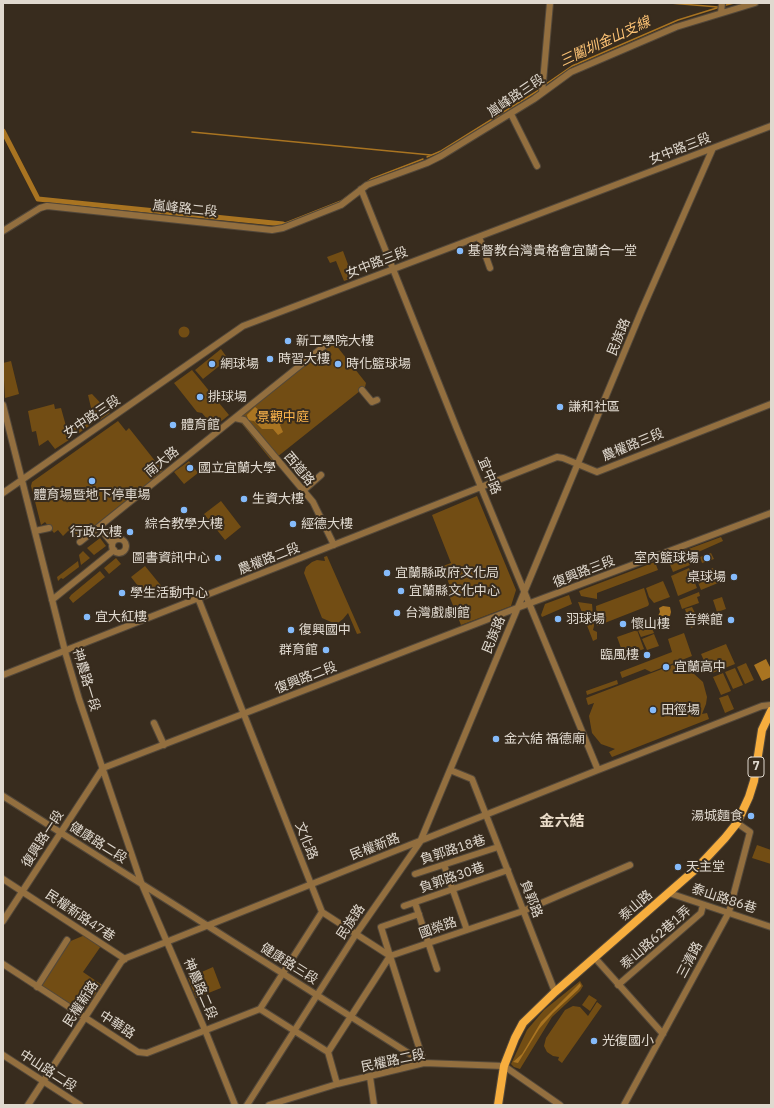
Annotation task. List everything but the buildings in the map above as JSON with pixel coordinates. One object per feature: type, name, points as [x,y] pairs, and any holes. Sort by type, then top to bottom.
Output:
[{"type":"main road","name":"泰山路","points":[[498,1105],[504,1066],[515,1038],[523,1023],[713,852],[737,823],[749,797],[754,781],[762,730],[771,711]]},
{"type":"street","points":[[542,93],[550,3]]},
{"type":"street","points":[[721,13],[722,3]]},
{"type":"street","name":"嵐峰路三段","points":[[361,189],[384,178],[427,163],[510,114],[571,72],[581,67],[676,27],[755,3]]},
{"type":"street","points":[[510,114],[538,166]]},
{"type":"street","name":"女中路三段","points":[[3,493],[238,328],[771,126]]},
{"type":"street","name":"民族路","points":[[247,1105],[356,934],[420,842],[641,312],[713,148]]},
{"type":"street","name":"嵐峰路二段","points":[[3,231],[40,208],[47,206],[278,230],[341,205],[361,189]]},
{"type":"street","name":"宜中路","points":[[361,189],[392,269],[598,770]]},
{"type":"street","points":[[478,236],[490,268]]},
{"type":"street","name":"南大路","points":[[80,542],[333,339]]},
{"type":"street","points":[[362,390],[372,402],[377,400]]},
{"type":"street","name":"神農路一段","points":[[3,404],[65,650],[141,882]]},
{"type":"street","name":"農權路三段","points":[[481,487],[557,458],[563,458],[597,472],[771,404]]},
{"type":"street","name":"西道路","points":[[235,418],[244,420],[304,490],[313,502],[334,545]]},
{"type":"street","points":[[304,490],[322,475]]},
{"type":"street","name":"農權路二段","points":[[3,675],[481,487]]},
{"type":"street","name":"復興路三段","points":[[517,608],[771,513]]},
{"type":"street","points":[[99,526],[112,543],[114,550]]},
{"type":"street","points":[[35,531],[48,528]]},
{"type":"street","points":[[112,543],[120,539],[126,545],[125,550],[121,553],[114,550]]},
{"type":"street","points":[[52,600],[114,550]]},
{"type":"street","name":"文化路","points":[[198,598],[312,883],[322,912]]},
{"type":"street","name":"復興路二段","points":[[103,768],[517,608]]},
{"type":"street","name":"民權新路","points":[[28,1105],[121,962],[125,959],[312,883],[420,842],[486,814],[762,706],[771,704]]},
{"type":"street","points":[[154,723],[164,745]]},
{"type":"street","name":"復興路一段","points":[[3,921],[103,768]]},
{"type":"street","name":"負郭路","points":[[450,770],[472,779],[556,992]]},
{"type":"street","name":"健康路二段","points":[[3,796],[141,882]]},
{"type":"street","name":"三清路","points":[[624,1105],[728,912],[750,832],[737,823]]},
{"type":"street","name":"負郭路18巷","points":[[415,874],[498,847]]},
{"type":"street","points":[[444,865],[467,930]]},
{"type":"street","name":"國榮路","points":[[390,956],[523,911],[630,865]]},
{"type":"street","name":"負郭路30巷","points":[[404,906],[508,870]]},
{"type":"street","name":"民權新路47巷","points":[[3,879],[125,959]]},
{"type":"street","name":"健康路三段","points":[[141,882],[424,1063]]},
{"type":"street","name":"神農路二段","points":[[141,882],[205,1030],[235,1105]]},
{"type":"street","name":"泰山路86巷","points":[[669,893],[771,927]]},
{"type":"street","points":[[415,903],[437,969]]},
{"type":"street","name":"泰山路62巷1弄","points":[[618,985],[702,913],[703,905]]},
{"type":"street","points":[[205,1030],[260,1009],[322,912],[390,956]]},
{"type":"street","points":[[419,914],[381,927],[424,1063]]},
{"type":"street","points":[[37,987],[66,940]]},
{"type":"street","points":[[328,1052],[390,956]]},
{"type":"street","points":[[594,958],[663,1034]]},
{"type":"street","name":"中華路","points":[[3,964],[142,1054],[205,1030]]},
{"type":"street","points":[[260,1009],[328,1052],[337,1084]]},
{"type":"street","name":"中山路二段","points":[[3,1055],[80,1105]]},
{"type":"street","name":"民權路二段","points":[[269,1105],[337,1084],[424,1063],[504,1066]]},
{"type":"street","points":[[504,1066],[560,1105]]},
{"type":"street","points":[[370,1076],[374,1105]]},
{"type":"green space","points":[[343,251],[353,278],[344,281],[336,261],[330,263],[327,257]]},
{"type":"green space","points":[[184,326],[188,328],[190,332],[188,336],[184,338],[180,336],[178,332],[180,328]]},
{"type":"green space","name":"景觀中庭","points":[[330,343],[335,344],[366,383],[365,387],[272,461],[237,418]]},
{"type":"green space","name":"網球場","points":[[221,349],[228,359],[203,379],[195,370]]},
{"type":"green space","points":[[11,361],[19,394],[5,398],[3,363]]},
{"type":"green space","name":"排球場","points":[[192,370],[229,415],[214,427],[202,413],[197,412],[174,383]]},
{"type":"green space","points":[[92,394],[110,413],[100,420],[97,419],[92,412],[88,395]]},
{"type":"green space","points":[[54,404],[55,409],[61,408],[66,426],[73,435],[72,438],[55,449],[48,440],[39,446],[36,431],[32,432],[28,411]]},
{"type":"green space","points":[[87,414],[93,421],[92,424],[79,433],[76,433],[69,425]]},
{"type":"green space","name":"體育場暨地下停車場","points":[[118,421],[126,431],[129,428],[163,471],[79,538],[75,533],[72,536],[68,531],[63,536],[58,530],[54,533],[45,522],[41,525],[31,486],[32,482]]},
{"type":"green space","points":[[189,461],[198,473],[184,484],[174,472]]},
{"type":"green space","points":[[477,496],[516,590],[511,606],[461,625],[450,598],[450,587],[443,566],[451,563],[432,515]]},
{"type":"green space","points":[[221,501],[241,527],[225,540],[204,514]]},
{"type":"green space","points":[[721,537],[723,541],[687,557],[690,565],[673,572],[667,557]]},
{"type":"green space","points":[[100,538],[106,546],[94,555],[87,548]]},
{"type":"green space","points":[[83,551],[90,558],[81,565],[79,555]]},
{"type":"green space","name":"室內籃球場","points":[[711,553],[714,559],[702,563],[700,557]]},
{"type":"green space","points":[[327,556],[361,633],[357,634],[348,613],[338,623],[322,618],[304,573],[306,567],[312,562],[317,560],[325,561],[324,557]]},
{"type":"green space","points":[[116,558],[121,564],[109,574],[104,568]]},
{"type":"green space","points":[[78,561],[79,567],[58,581],[57,577]]},
{"type":"green space","points":[[655,562],[658,570],[597,593],[597,599],[581,596],[579,591]]},
{"type":"green space","points":[[145,566],[163,588],[145,595],[131,577]]},
{"type":"green space","points":[[689,568],[697,588],[678,596],[671,576]]},
{"type":"green space","points":[[713,568],[718,583],[701,590],[695,575]]},
{"type":"green space","points":[[100,571],[105,577],[73,603],[69,598],[71,595]]},
{"type":"green space","points":[[663,581],[670,597],[654,603],[649,597],[646,588]]},
{"type":"green space","points":[[644,588],[649,604],[648,606],[597,626],[596,606]]},
{"type":"green space","points":[[699,592],[700,596],[697,597],[699,603],[682,609],[679,600]]},
{"type":"green space","points":[[569,595],[572,604],[542,617],[541,615],[545,604]]},
{"type":"green space","points":[[722,597],[726,609],[717,612],[713,600]]},
{"type":"green space","points":[[578,602],[592,604],[593,630],[597,632],[597,639],[593,641]]},
{"type":"green space","points":[[692,607],[701,619],[697,621],[698,625],[691,628],[685,609]]},
{"type":"green space","points":[[649,621],[654,633],[641,637],[636,626]]},
{"type":"green space","points":[[637,630],[644,649],[624,656],[617,637]]},
{"type":"green space","points":[[684,633],[692,656],[651,672],[645,669],[622,678],[620,672],[672,652],[668,639]]},
{"type":"green space","points":[[654,634],[659,646],[647,650],[642,639]]},
{"type":"green space","points":[[726,644],[735,664],[710,674],[701,654]]},
{"type":"green space","points":[[683,661],[686,668],[682,669],[693,673],[703,682],[707,697],[702,714],[707,713],[709,719],[612,757],[609,752],[615,749],[601,744],[592,733],[589,716],[594,703],[588,705],[586,698]]},
{"type":"green space","points":[[746,663],[754,680],[745,684],[737,667]]},
{"type":"green space","points":[[735,668],[743,685],[733,689],[725,672]]},
{"type":"green space","points":[[723,673],[731,691],[721,695],[713,677]]},
{"type":"green space","points":[[617,680],[618,684],[587,695],[586,691]]},
{"type":"green space","points":[[728,695],[734,709],[725,713],[719,698]]},
{"type":"green space","points":[[757,845],[771,850],[771,864],[752,858]]},
{"type":"green space","points":[[85,935],[101,946],[83,972],[102,985],[85,1009],[78,1011],[38,986],[66,943]]},
{"type":"green space","points":[[213,967],[221,988],[196,998],[188,978]]},
{"type":"green space","points":[[580,981],[583,986],[580,991],[552,1017],[520,1069],[514,1067],[511,1064],[527,1030],[544,1010]]},
{"type":"green space","points":[[589,995],[597,1000],[590,1011],[582,1005]]},
{"type":"green space","points":[[597,1002],[602,1006],[562,1063],[558,1060],[559,1057],[553,1056],[547,1052],[544,1046],[546,1038],[565,1010],[573,1006],[580,1007],[588,1016]]},
{"type":"shaded area","points":[[255,407],[259,410],[258,415],[271,420],[275,419],[278,412],[287,410],[290,411],[289,415],[280,425],[283,432],[278,435],[273,429],[262,429],[254,421],[248,420],[247,415]]},
{"type":"shaded area","points":[[663,606],[670,607],[671,612],[670,616],[661,620],[658,616],[660,612],[659,608]]},
{"type":"shaded area","points":[[766,659],[771,669],[771,677],[762,681],[754,665]]},
{"type":"shaded area","points":[[580,983],[581,986],[578,990],[553,1013],[539,1029],[518,1063],[513,1062],[522,1054],[541,1022]]},
{"type":"waterway","points":[[670,3],[718,7]]},
{"type":"waterway","name":"三鬮圳金山支線","points":[[726,5],[734,3]]},
{"type":"waterway","name":"三鬮圳金山支線","points":[[546,84],[572,66],[678,20],[720,7]]},
{"type":"waterway","name":"三鬮圳金山支線","points":[[427,157],[441,151],[539,90]]},
{"type":"waterway","points":[[3,131],[38,199],[283,224]]},
{"type":"waterway","points":[[192,132],[431,155]]},
{"type":"waterway","name":"三鬮圳金山支線","points":[[283,224],[341,201],[371,179],[423,159]]},
{"type":"place","name":"基督教台灣貴格會宜蘭合一堂","points":[[460,251]]},
{"type":"place","name":"新工學院大樓","points":[[288,341]]},
{"type":"place","name":"時習大樓","points":[[270,359]]},
{"type":"place","name":"網球場","points":[[212,364]]},
{"type":"place","name":"時化籃球場","points":[[338,364]]},
{"type":"place","name":"排球場","points":[[200,397]]},
{"type":"place","name":"謙和社區","points":[[560,407]]},
{"type":"place","name":"體育館","points":[[173,425]]},
{"type":"place","name":"國立宜蘭大學","points":[[190,468]]},
{"type":"place","name":"體育場暨地下停車場","points":[[92,481]]},
{"type":"place","name":"生資大樓","points":[[244,499]]},
{"type":"place","name":"綜合教學大樓","points":[[184,510]]},
{"type":"place","name":"經德大樓","points":[[293,524]]},
{"type":"place","name":"行政大樓","points":[[130,532]]},
{"type":"place","name":"圖書資訊中心","points":[[218,558]]},
{"type":"place","name":"室內籃球場","points":[[707,558]]},
{"type":"place","name":"宜蘭縣政府文化局","points":[[387,573]]},
{"type":"place","name":"桌球場","points":[[734,577]]},
{"type":"place","name":"宜蘭縣文化中心","points":[[401,591]]},
{"type":"place","name":"學生活動中心","points":[[122,593]]},
{"type":"place","name":"台灣戲劇館","points":[[397,613]]},
{"type":"place","name":"宜大紅樓","points":[[87,617]]},
{"type":"place","name":"羽球場","points":[[558,619]]},
{"type":"place","name":"音樂館","points":[[731,620]]},
{"type":"place","name":"懷山樓","points":[[623,624]]},
{"type":"place","name":"復興國中","points":[[291,630]]},
{"type":"place","name":"群育館","points":[[326,650]]},
{"type":"place","name":"臨風樓","points":[[647,655]]},
{"type":"place","name":"宜蘭高中","points":[[666,667]]},
{"type":"place","name":"田徑場","points":[[653,710]]},
{"type":"place","name":"金六結 福德廟","points":[[496,739]]},
{"type":"place","name":"湯城麵食","points":[[751,816]]},
{"type":"place","name":"天主堂","points":[[678,867]]},
{"type":"place","name":"光復國小","points":[[594,1041]]},
{"type":"district","name":"金六結","points":[[562,822]]}]
